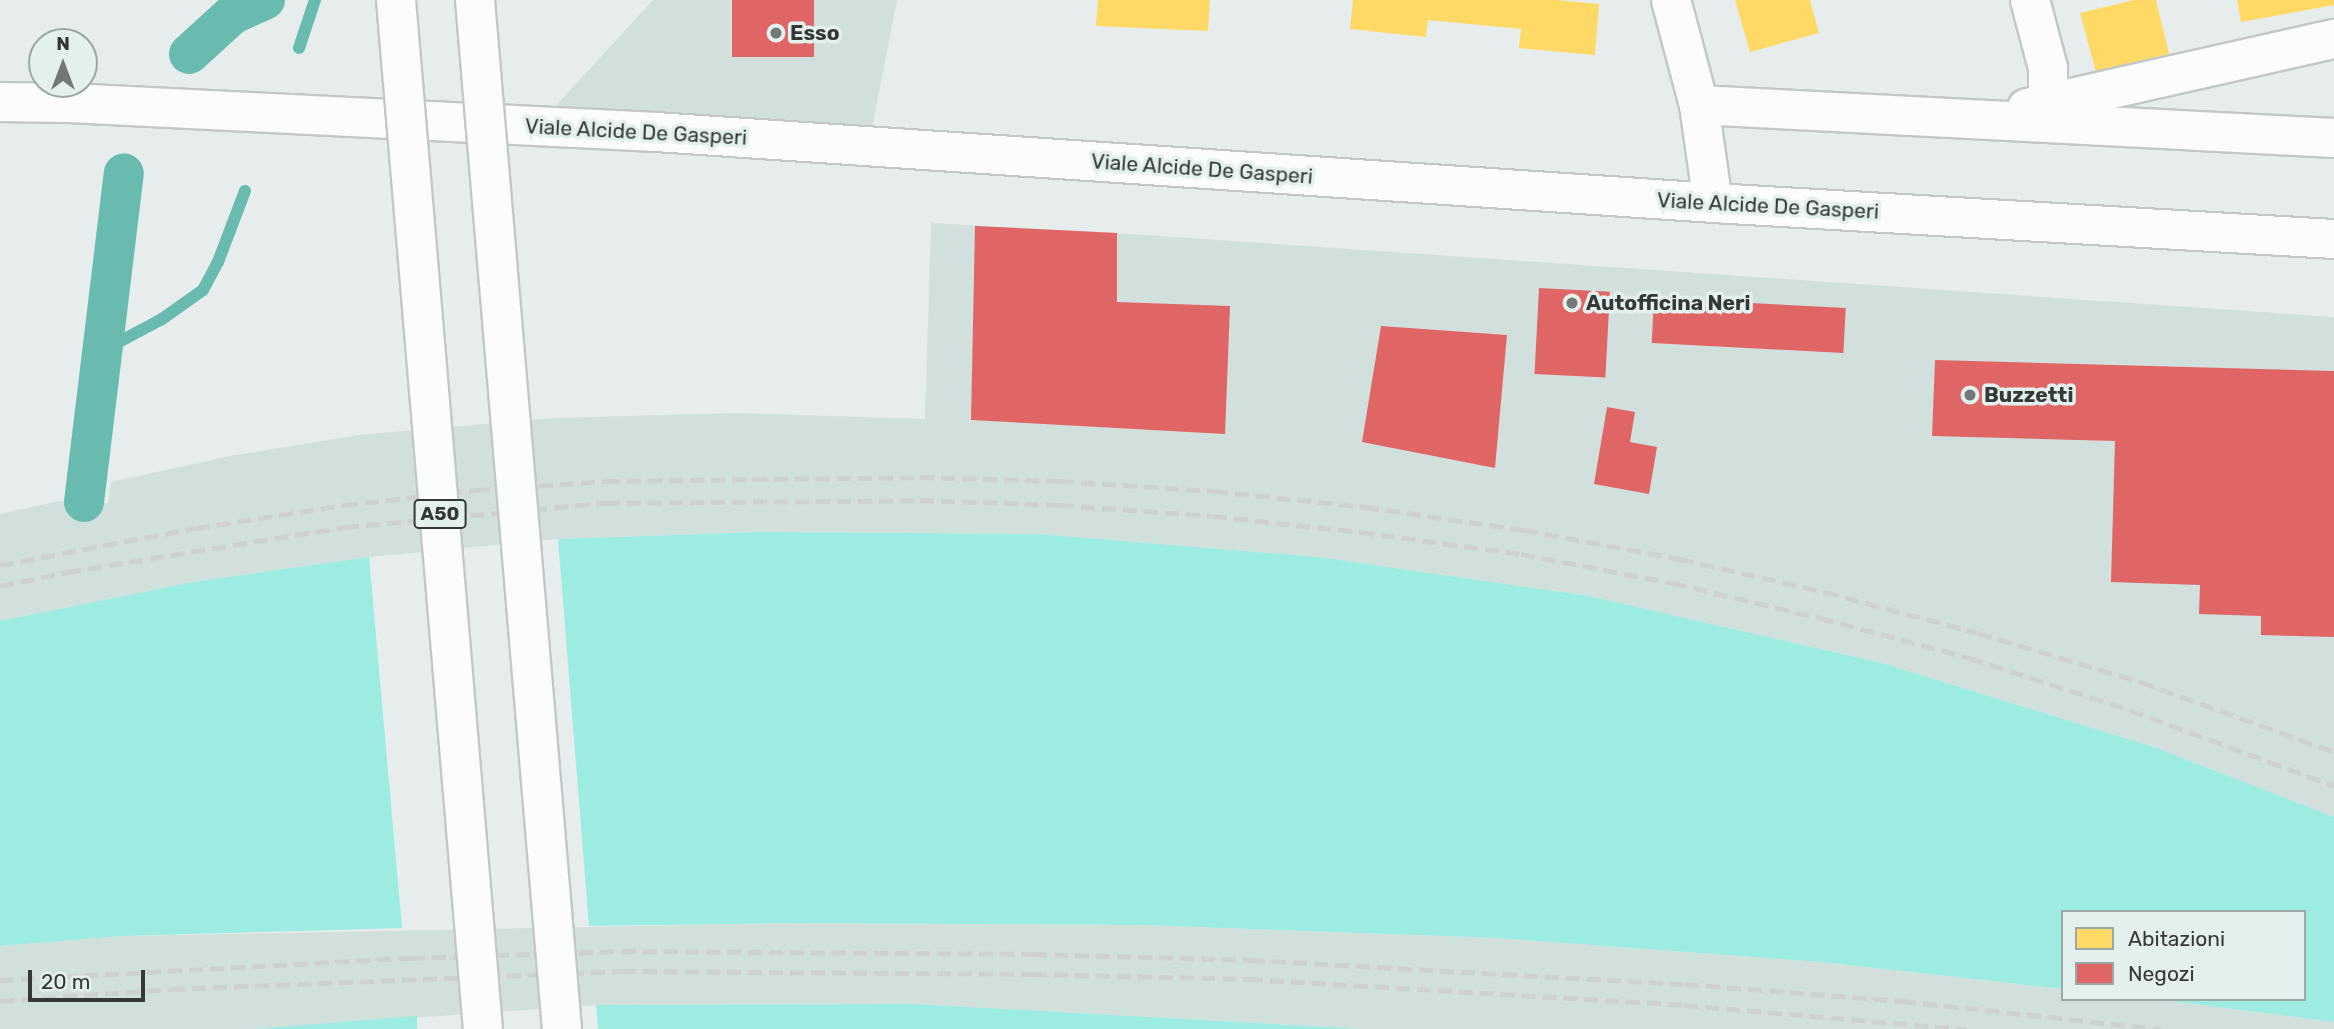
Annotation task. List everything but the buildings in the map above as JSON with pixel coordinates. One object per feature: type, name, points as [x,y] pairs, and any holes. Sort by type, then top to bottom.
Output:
[{"type":"main road","name":"A50","points":[[396,0],[483,1029]]},
{"type":"main road","points":[[475,0],[562,1029]]},
{"type":"main road","points":[[1671,0],[1699,105],[1713,203]]},
{"type":"main road","points":[[2030,0],[2048,68],[2048,112]]},
{"type":"main road","points":[[1699,105],[1984,119],[2048,112],[2334,39]]},
{"type":"main road","name":"Viale Alcide De Gasperi","points":[[0,95],[69,103]]},
{"type":"main road","name":"Viale Alcide De Gasperi","points":[[0,102],[69,103],[656,132],[1713,203],[2334,239]]},
{"type":"main road","points":[[2048,112],[2334,138]]},
{"type":"shaded area","points":[[653,0],[897,0],[871,133],[552,110]]},
{"type":"shaded area","points":[[931,223],[1117,233],[2334,317],[2334,817],[2154,747],[1882,663],[1589,596],[1319,557],[1039,534],[760,532],[558,539],[369,557],[193,582],[0,621],[0,514],[59,501],[108,503],[111,482],[230,456],[359,435],[552,418],[736,413],[925,419]]},
{"type":"shaded area","points":[[796,923],[1143,925],[1497,938],[1821,962],[2061,989],[2061,1001],[2170,1001],[2334,1022],[2334,1029],[1364,1029],[916,1004],[596,1005],[253,1029],[0,1029],[0,946],[122,936]]},
{"type":"green space","points":[[760,532],[1039,534],[1319,557],[1589,596],[1882,663],[2154,747],[2334,817],[2334,1022],[2170,1001],[2306,1001],[2306,910],[2061,910],[2061,989],[1821,962],[1497,938],[1143,925],[796,923],[589,926],[558,539]]},
{"type":"green space","points":[[369,557],[402,928],[122,936],[0,946],[0,621],[193,582]]},
{"type":"green space","points":[[916,1004],[1364,1029],[598,1029],[596,1005]]},
{"type":"green space","points":[[417,1016],[417,1029],[253,1029]]},
{"type":"waterway","points":[[189,54],[233,14],[265,0]]},
{"type":"waterway","points":[[299,48],[315,0]]},
{"type":"waterway","points":[[84,502],[124,173]]},
{"type":"waterway","points":[[102,351],[162,319],[203,290],[218,262],[245,191]]},
{"type":"railway","points":[[0,565],[196,528],[344,505],[476,490],[606,481],[920,477],[1060,481],[1214,491],[1365,507],[1524,530],[1680,559],[1825,592],[1978,633],[2141,682],[2334,752]]},
{"type":"railway","points":[[0,586],[67,572],[345,527],[606,503],[920,500],[1060,505],[1213,516],[1360,532],[1521,554],[1673,583],[1820,618],[1970,658],[2130,710],[2334,786]]},
{"type":"railway","points":[[0,980],[411,958],[622,951],[1033,954],[1251,960],[1685,984],[1902,1001],[2161,1029]]},
{"type":"railway","points":[[0,1001],[171,989],[622,971],[1033,974],[1249,979],[1684,1005],[1966,1029]]},
{"type":"place","name":"Esso","points":[[776,33]]},
{"type":"place","name":"Autofficina Neri","points":[[1572,303]]},
{"type":"place","name":"Buzzetti","points":[[1970,395]]}]
